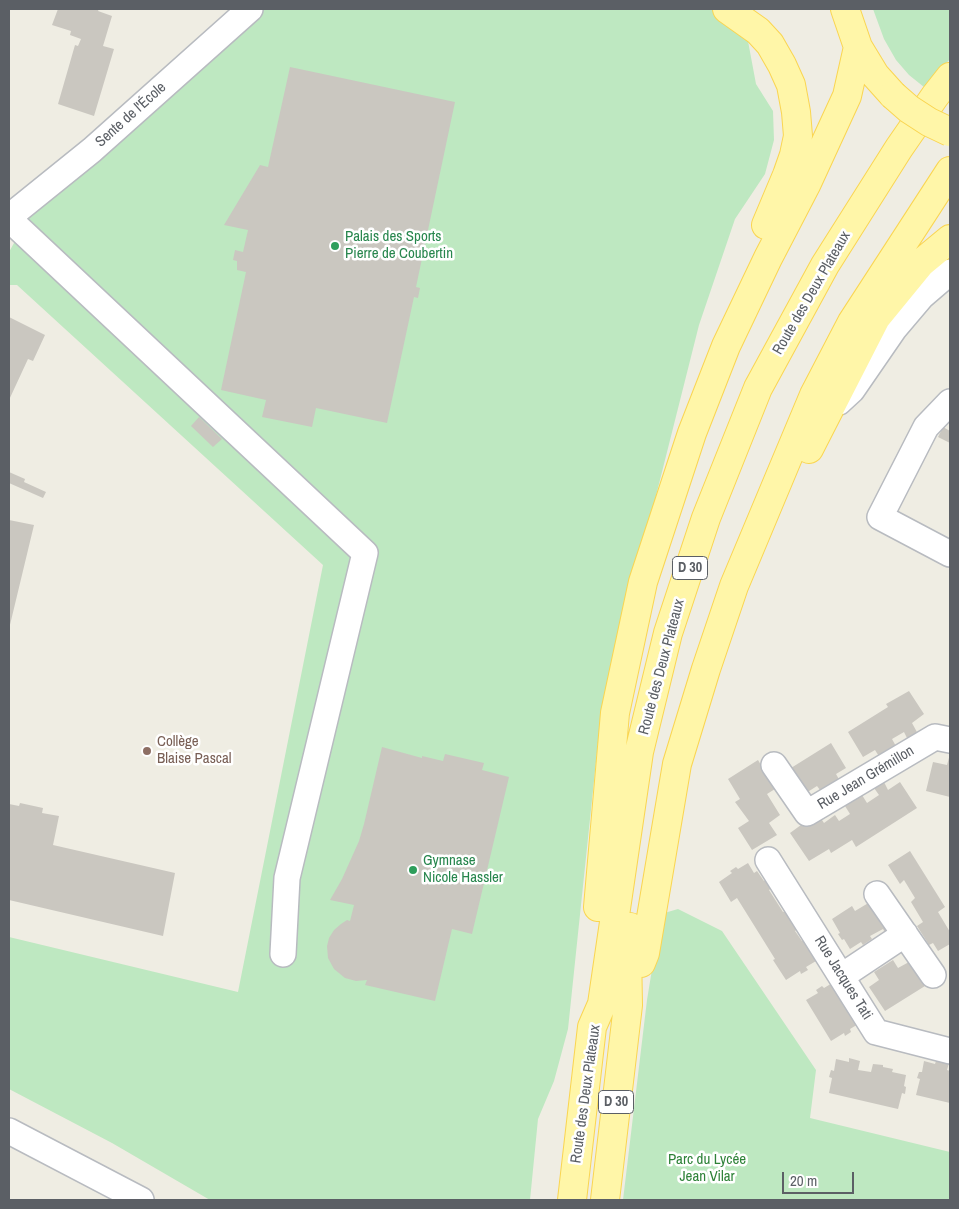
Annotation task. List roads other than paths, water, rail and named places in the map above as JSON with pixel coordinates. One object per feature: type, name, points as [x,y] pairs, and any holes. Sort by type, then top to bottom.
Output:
[{"type":"main road","points":[[726,346],[727,314],[787,175],[798,136],[798,123],[791,85],[782,65],[770,44],[758,31],[727,9]]},
{"type":"main road","points":[[844,9],[858,47],[875,76],[909,109],[929,122],[950,132]]},
{"type":"main road","points":[[592,1028],[589,1002],[615,713],[643,582],[692,432],[726,346],[768,258],[807,183],[847,96],[858,47]]},
{"type":"main road","name":"Route des Deux Plateaux","points":[[572,1200],[592,1028],[602,1004],[639,752],[668,633],[706,518],[758,388],[820,274],[899,148],[950,77]]},
{"type":"main road","name":"Route des Deux Plateaux","points":[[605,1200],[628,1004],[627,950],[636,872],[655,760],[684,641],[723,527],[776,394],[840,272],[914,156],[950,107]]},
{"type":"main road","points":[[628,1004],[645,953],[677,764],[734,586],[814,395],[852,322],[950,171]]},
{"type":"main road","points":[[734,586],[828,412],[876,318],[921,263],[950,239]]},
{"type":"street","name":"Sente de l'École","points":[[9,218],[92,150],[250,9]]},
{"type":"street","points":[[9,218],[365,553],[287,878],[283,954]]},
{"type":"street","points":[[828,412],[852,390],[894,329],[922,296],[950,272]]},
{"type":"street","points":[[950,402],[926,427],[880,517],[950,554]]},
{"type":"street","name":"Rue Jean Grémillon","points":[[774,765],[807,813],[935,737],[950,740]]},
{"type":"street","name":"Rue Jacques Tati","points":[[768,860],[876,1032],[950,1050]]},
{"type":"street","points":[[878,894],[933,975]]},
{"type":"street","points":[[842,976],[905,934]]},
{"type":"street","points":[[9,1131],[141,1200]]},
{"type":"place","name":"Palais des Sports Pierre de Coubertin","points":[[335,246]]},
{"type":"place","name":"Collège Blaise Pascal","points":[[147,751]]},
{"type":"place","name":"Gymnase Nicole Hassler","points":[[413,870]]},
{"type":"park label","name":"Parc du Lycée Jean Vilar","points":[[707,1168]]}]
